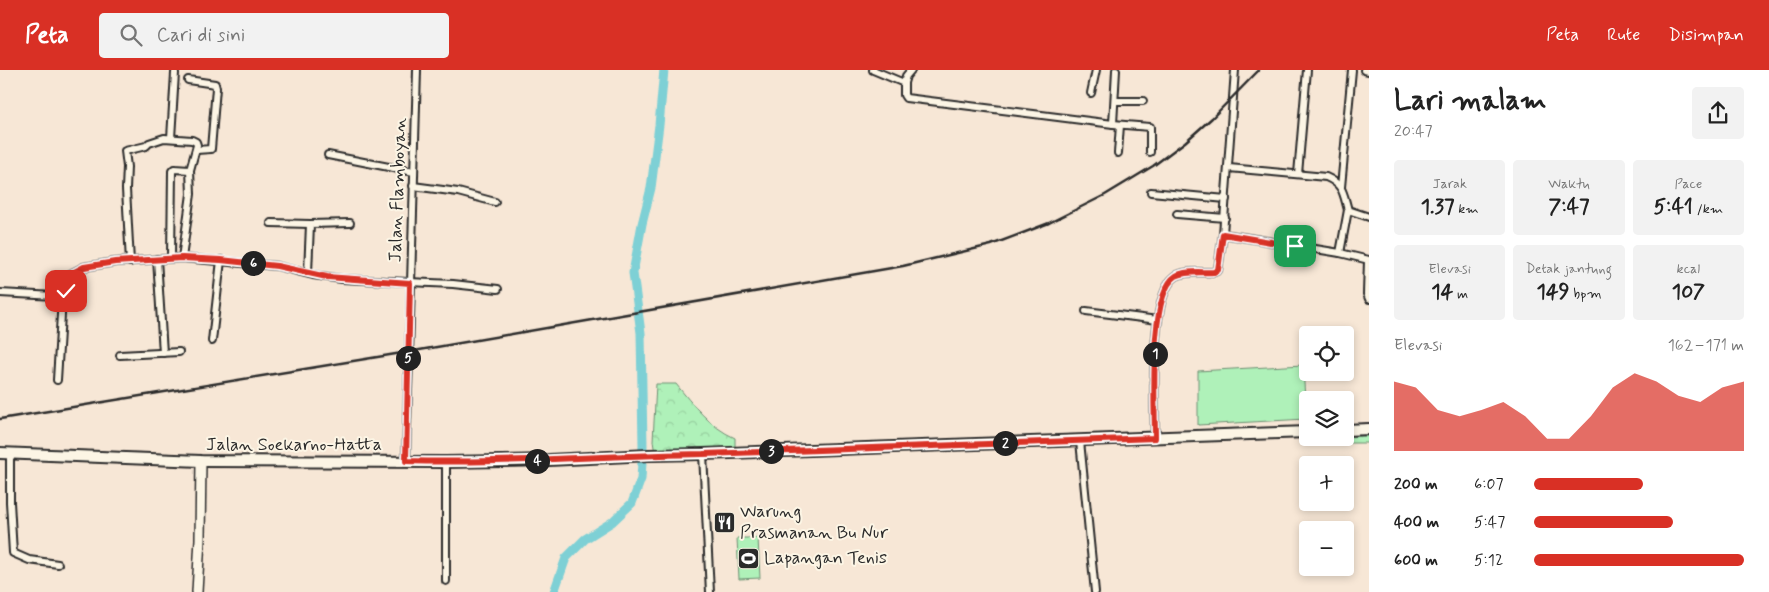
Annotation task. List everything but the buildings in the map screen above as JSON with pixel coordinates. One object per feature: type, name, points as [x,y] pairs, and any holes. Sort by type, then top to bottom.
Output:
[{"type":"main road","points":[[1354,429],[1369,428]]},
{"type":"main road","name":"Jalan Soekarno-Hatta","points":[[5,453],[202,461],[446,462],[549,460],[649,454],[703,454],[1299,432]]},
{"type":"street","name":"Jalan Flamboyan","points":[[406,461],[417,70]]},
{"type":"street","points":[[873,70],[904,83]]},
{"type":"street","points":[[911,70],[906,76],[904,83],[903,93],[906,98],[1150,128],[1150,152]]},
{"type":"street","points":[[1091,93],[1096,70]]},
{"type":"street","points":[[1116,70],[1115,101],[1118,153]]},
{"type":"street","points":[[1155,438],[1155,352],[1158,320],[1166,290],[1174,277],[1184,273],[1214,272],[1218,270],[1225,218],[1235,70]]},
{"type":"street","points":[[1298,174],[1307,70]]},
{"type":"street","points":[[1340,254],[1348,210],[1341,187],[1352,70]]},
{"type":"street","points":[[1364,70],[1369,71]]},
{"type":"street","points":[[171,138],[175,72]]},
{"type":"street","points":[[188,80],[215,84],[216,88],[211,148],[196,150]]},
{"type":"street","points":[[1115,101],[1143,100]]},
{"type":"street","points":[[130,262],[125,151],[171,138],[196,142],[196,150],[190,170],[190,211],[182,258]]},
{"type":"street","points":[[328,154],[414,172]]},
{"type":"street","points":[[1229,168],[1326,177],[1341,187]]},
{"type":"street","points":[[171,258],[172,171],[174,169],[190,170]]},
{"type":"street","points":[[413,186],[458,192],[495,202]]},
{"type":"street","points":[[1150,192],[1226,199]]},
{"type":"street","points":[[1348,210],[1369,217]]},
{"type":"street","points":[[1177,214],[1225,218]]},
{"type":"street","points":[[271,223],[350,223]]},
{"type":"street","points":[[308,273],[310,224]]},
{"type":"street","points":[[1223,234],[1369,260],[1367,294],[1369,299]]},
{"type":"street","points":[[57,380],[62,298],[66,291],[69,274],[84,267],[171,258],[221,260],[277,266],[342,279],[453,284],[498,289]]},
{"type":"street","points":[[157,259],[163,352]]},
{"type":"street","points":[[212,341],[221,260]]},
{"type":"street","points":[[0,293],[62,298]]},
{"type":"street","points":[[1086,310],[1158,320]]},
{"type":"street","points":[[120,355],[180,352]]},
{"type":"street","points":[[1080,441],[1094,592]]},
{"type":"street","points":[[5,453],[13,553],[29,560],[58,564]]},
{"type":"street","points":[[703,454],[710,592]]},
{"type":"street","points":[[197,592],[202,461]]},
{"type":"street","points":[[446,462],[446,581]]},
{"type":"green space","points":[[1299,365],[1299,381],[1304,381],[1304,391],[1299,391],[1299,419],[1198,425],[1198,371]]},
{"type":"green space","points":[[656,384],[676,384],[710,422],[735,438],[735,453],[655,454],[653,441]]},
{"type":"green space","points":[[1354,436],[1369,436],[1369,443],[1354,443]]},
{"type":"green space","name":"Lapangan Tenis","points":[[737,538],[758,538],[760,578],[739,579]]},
{"type":"waterway","points":[[554,592],[566,558],[585,539],[612,522],[632,503],[641,479],[643,446],[641,333],[633,273],[651,188],[664,70]]},
{"type":"railway","points":[[0,419],[408,352],[903,266],[991,245],[1049,223],[1105,195],[1153,166],[1185,142],[1212,118],[1259,70]]},
{"type":"place","name":"Warung Prasmanan Bu Nur","points":[[724,522]]},
{"type":"place","name":"Lapangan Tenis","points":[[748,558]]},
{"type":"route","points":[[66,291],[67,276],[84,267],[115,262],[171,258],[221,260],[277,266],[313,275],[342,279],[410,283],[406,461],[549,460],[649,454],[703,454],[1080,441],[1155,438],[1156,330],[1166,290],[1174,277],[1184,273],[1214,272],[1218,270],[1223,234],[1295,246]]}]
